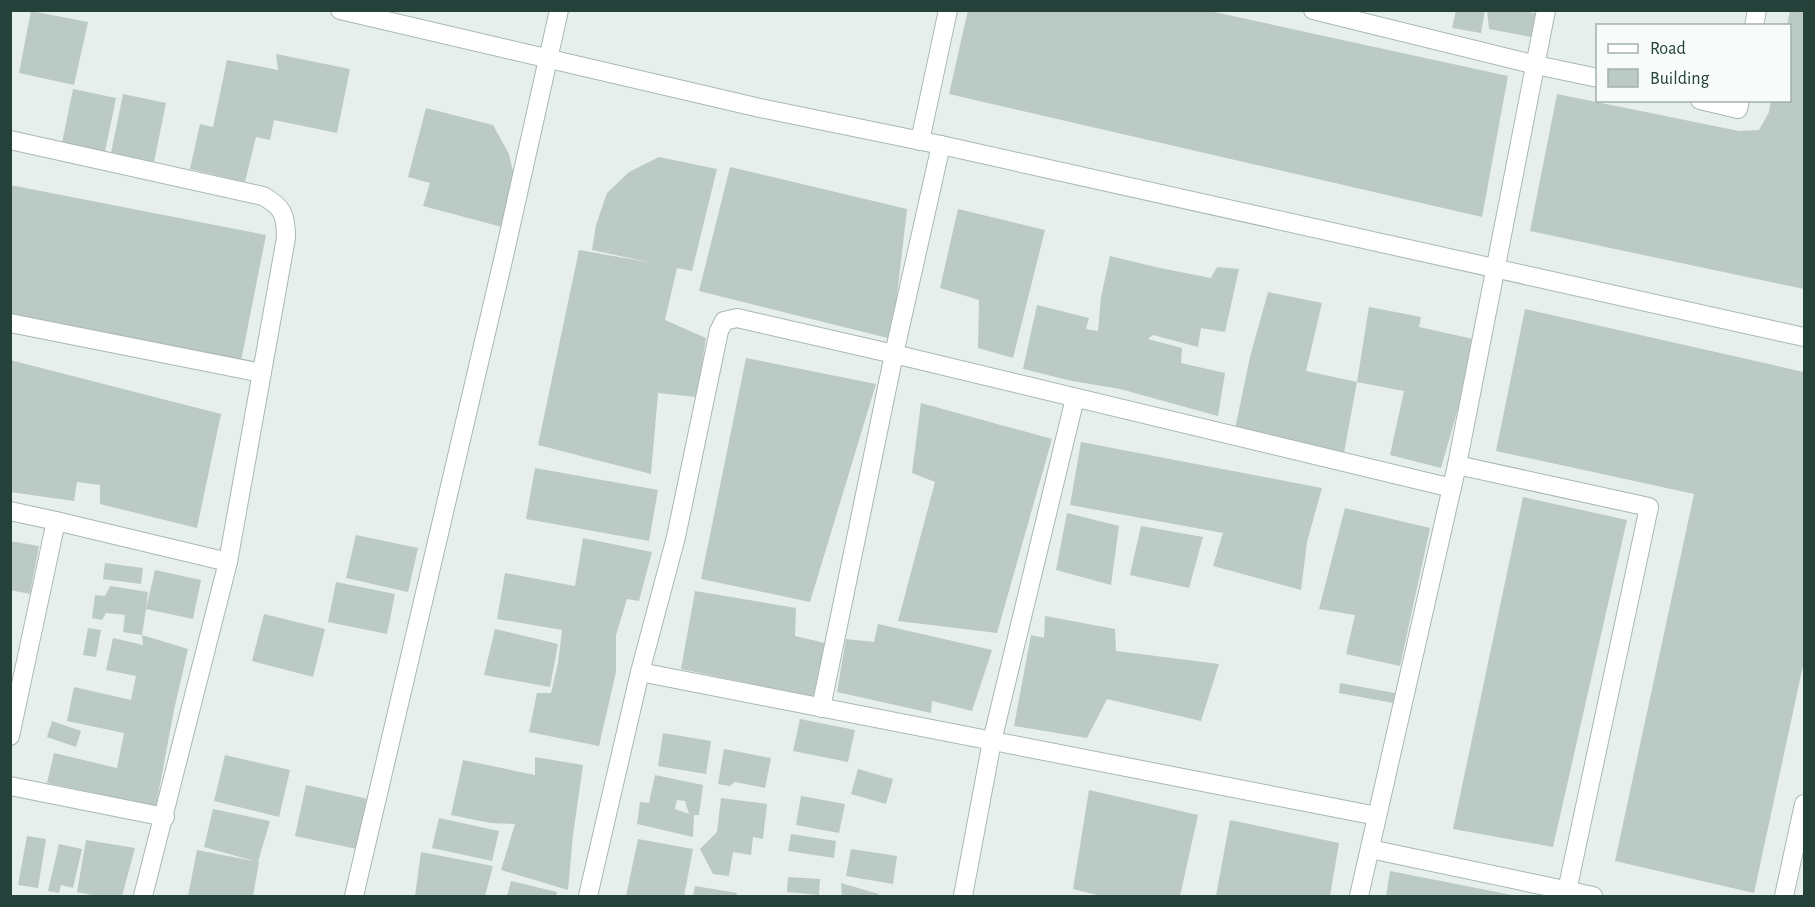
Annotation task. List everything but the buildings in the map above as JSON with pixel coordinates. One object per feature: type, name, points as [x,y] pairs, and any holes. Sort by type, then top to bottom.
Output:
[{"type":"street","points":[[340,10],[760,108],[941,145],[1804,337]]},
{"type":"street","points":[[354,897],[504,256],[559,10]]},
{"type":"street","points":[[920,141],[948,10]]},
{"type":"street","points":[[1313,10],[1596,78]]},
{"type":"street","points":[[1359,897],[1457,465],[1546,10]]},
{"type":"street","points":[[1708,102],[1738,109],[1740,102]]},
{"type":"street","points":[[10,140],[262,195],[275,202],[282,210],[286,223],[286,238],[228,562],[143,897]]},
{"type":"street","points":[[821,708],[894,354],[941,145]]},
{"type":"street","points":[[588,897],[640,672],[675,537],[718,331],[724,321],[737,318],[894,354],[1452,488]]},
{"type":"street","points":[[10,323],[262,373]]},
{"type":"street","points":[[963,897],[992,741],[1075,398]]},
{"type":"street","points":[[1457,465],[1649,507],[1567,891]]},
{"type":"street","points":[[10,511],[228,562]]},
{"type":"street","points":[[10,736],[56,520]]},
{"type":"street","points":[[640,672],[1377,816]]},
{"type":"street","points":[[10,786],[165,817]]},
{"type":"street","points":[[1784,897],[1804,804]]},
{"type":"street","points":[[1370,849],[1593,897]]}]
